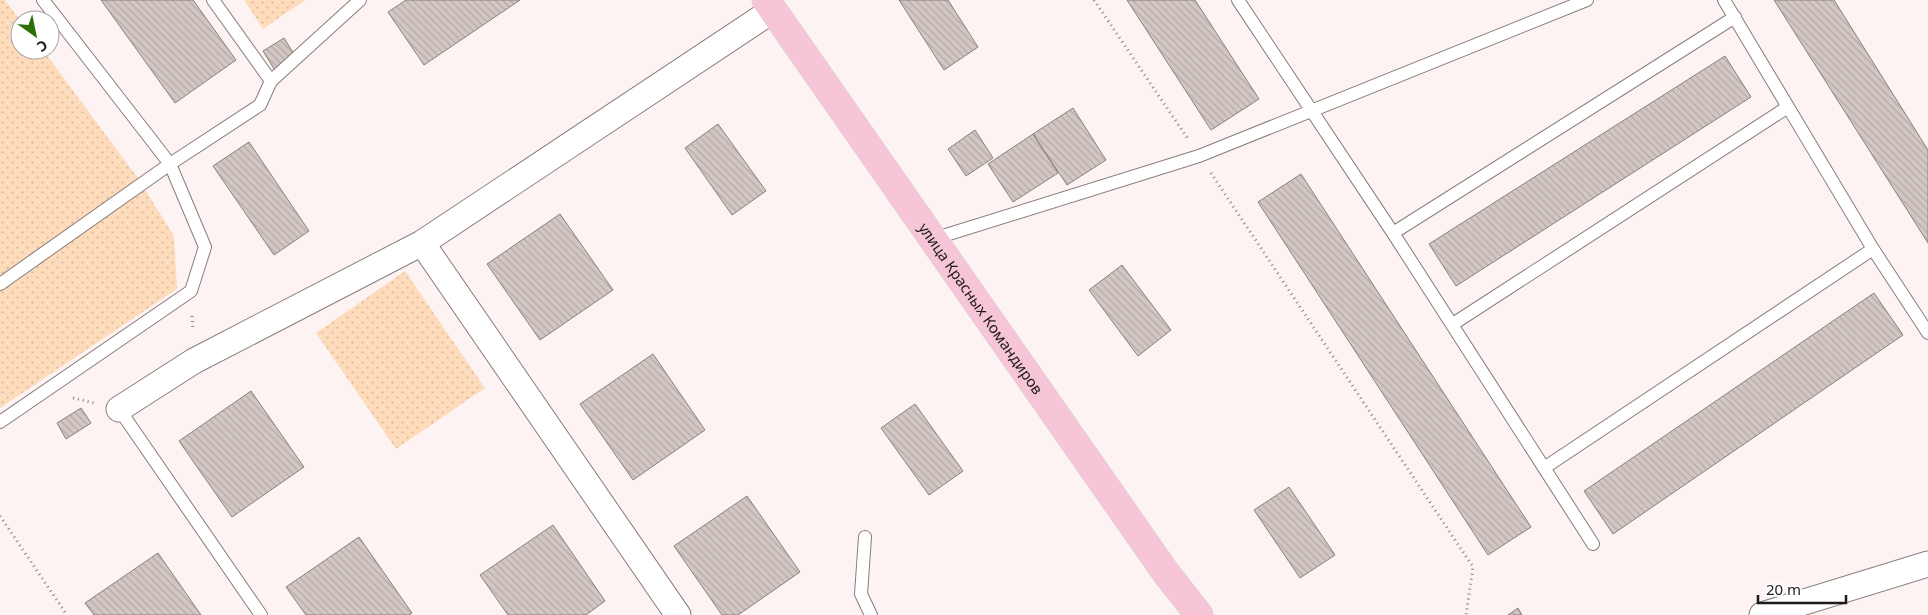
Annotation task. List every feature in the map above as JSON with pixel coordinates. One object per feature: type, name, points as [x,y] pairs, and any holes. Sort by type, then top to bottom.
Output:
[{"type":"main road","name":"улица Красных Командиров","points":[[769,5],[1166,573],[1199,615]]},
{"type":"street","points":[[119,409],[194,361],[422,243],[769,5]]},
{"type":"street","points":[[422,243],[678,615]]},
{"type":"street","points":[[1762,615],[1928,564]]},
{"type":"lane","points":[[0,422],[191,291],[205,248],[170,164],[43,0]]},
{"type":"lane","points":[[213,0],[271,81]]},
{"type":"lane","points":[[0,284],[170,164],[260,105],[271,81],[360,0]]},
{"type":"lane","points":[[1238,0],[1394,233],[1593,544]]},
{"type":"lane","points":[[933,239],[1200,156],[1587,0]]},
{"type":"lane","points":[[1724,0],[1873,249],[1928,333]]},
{"type":"lane","points":[[1394,233],[1734,17]]},
{"type":"lane","points":[[1453,324],[1788,107]]},
{"type":"lane","points":[[1544,468],[1873,249]]},
{"type":"lane","points":[[119,409],[261,615]]},
{"type":"lane","points":[[865,537],[861,594],[871,615]]},
{"type":"path","points":[[1094,0],[1473,567],[1466,615]]},
{"type":"path","points":[[191,291],[194,361]]},
{"type":"path","points":[[44,392],[119,409]]},
{"type":"path","points":[[0,516],[67,615]]},
{"type":"shaded area","points":[[0,0],[5,0],[12,10],[10,10],[10,60],[50,60],[137,177],[174,236],[177,289],[0,408]]},
{"type":"shaded area","points":[[244,0],[305,0],[263,29]]},
{"type":"shaded area","points":[[405,271],[485,388],[396,449],[316,333]]},
{"type":"building","points":[[101,0],[193,0],[236,60],[175,103]]},
{"type":"building","points":[[406,0],[520,0],[424,65],[388,12]]},
{"type":"building","points":[[899,0],[948,0],[978,47],[944,70]]},
{"type":"building","points":[[1127,0],[1195,0],[1259,99],[1211,130]]},
{"type":"building","points":[[1774,0],[1834,0],[1928,150],[1928,243]]},
{"type":"building","points":[[284,38],[297,59],[276,72],[263,51]]},
{"type":"building","points":[[1725,56],[1751,97],[1456,286],[1429,244]]},
{"type":"building","points":[[1073,108],[1106,160],[1067,185],[1033,134]]},
{"type":"building","points":[[718,124],[766,191],[732,215],[685,148]]},
{"type":"building","points":[[975,130],[993,158],[966,176],[948,149]]},
{"type":"building","points":[[1033,134],[1058,173],[1013,202],[988,164]]},
{"type":"building","points":[[249,142],[309,231],[274,255],[213,166]]},
{"type":"building","points":[[1301,174],[1531,527],[1488,555],[1258,202]]},
{"type":"building","points":[[560,214],[613,290],[540,340],[487,264]]},
{"type":"building","points":[[1122,265],[1171,330],[1138,356],[1089,290]]},
{"type":"building","points":[[1874,293],[1903,335],[1613,534],[1584,491]]},
{"type":"building","points":[[653,354],[705,430],[633,480],[580,404]]},
{"type":"building","points":[[251,391],[304,467],[232,517],[179,441]]},
{"type":"building","points":[[915,404],[963,471],[929,495],[881,428]]},
{"type":"building","points":[[81,408],[91,423],[66,439],[57,423]]},
{"type":"building","points":[[1289,487],[1335,555],[1300,578],[1254,510]]},
{"type":"building","points":[[747,496],[800,572],[738,615],[722,615],[674,546]]},
{"type":"building","points":[[553,525],[605,601],[586,615],[508,615],[480,575]]},
{"type":"building","points":[[359,537],[412,613],[409,615],[306,615],[286,587]]},
{"type":"building","points":[[158,553],[201,615],[94,615],[85,603]]},
{"type":"building","points":[[1518,608],[1522,615],[1508,615]]}]
